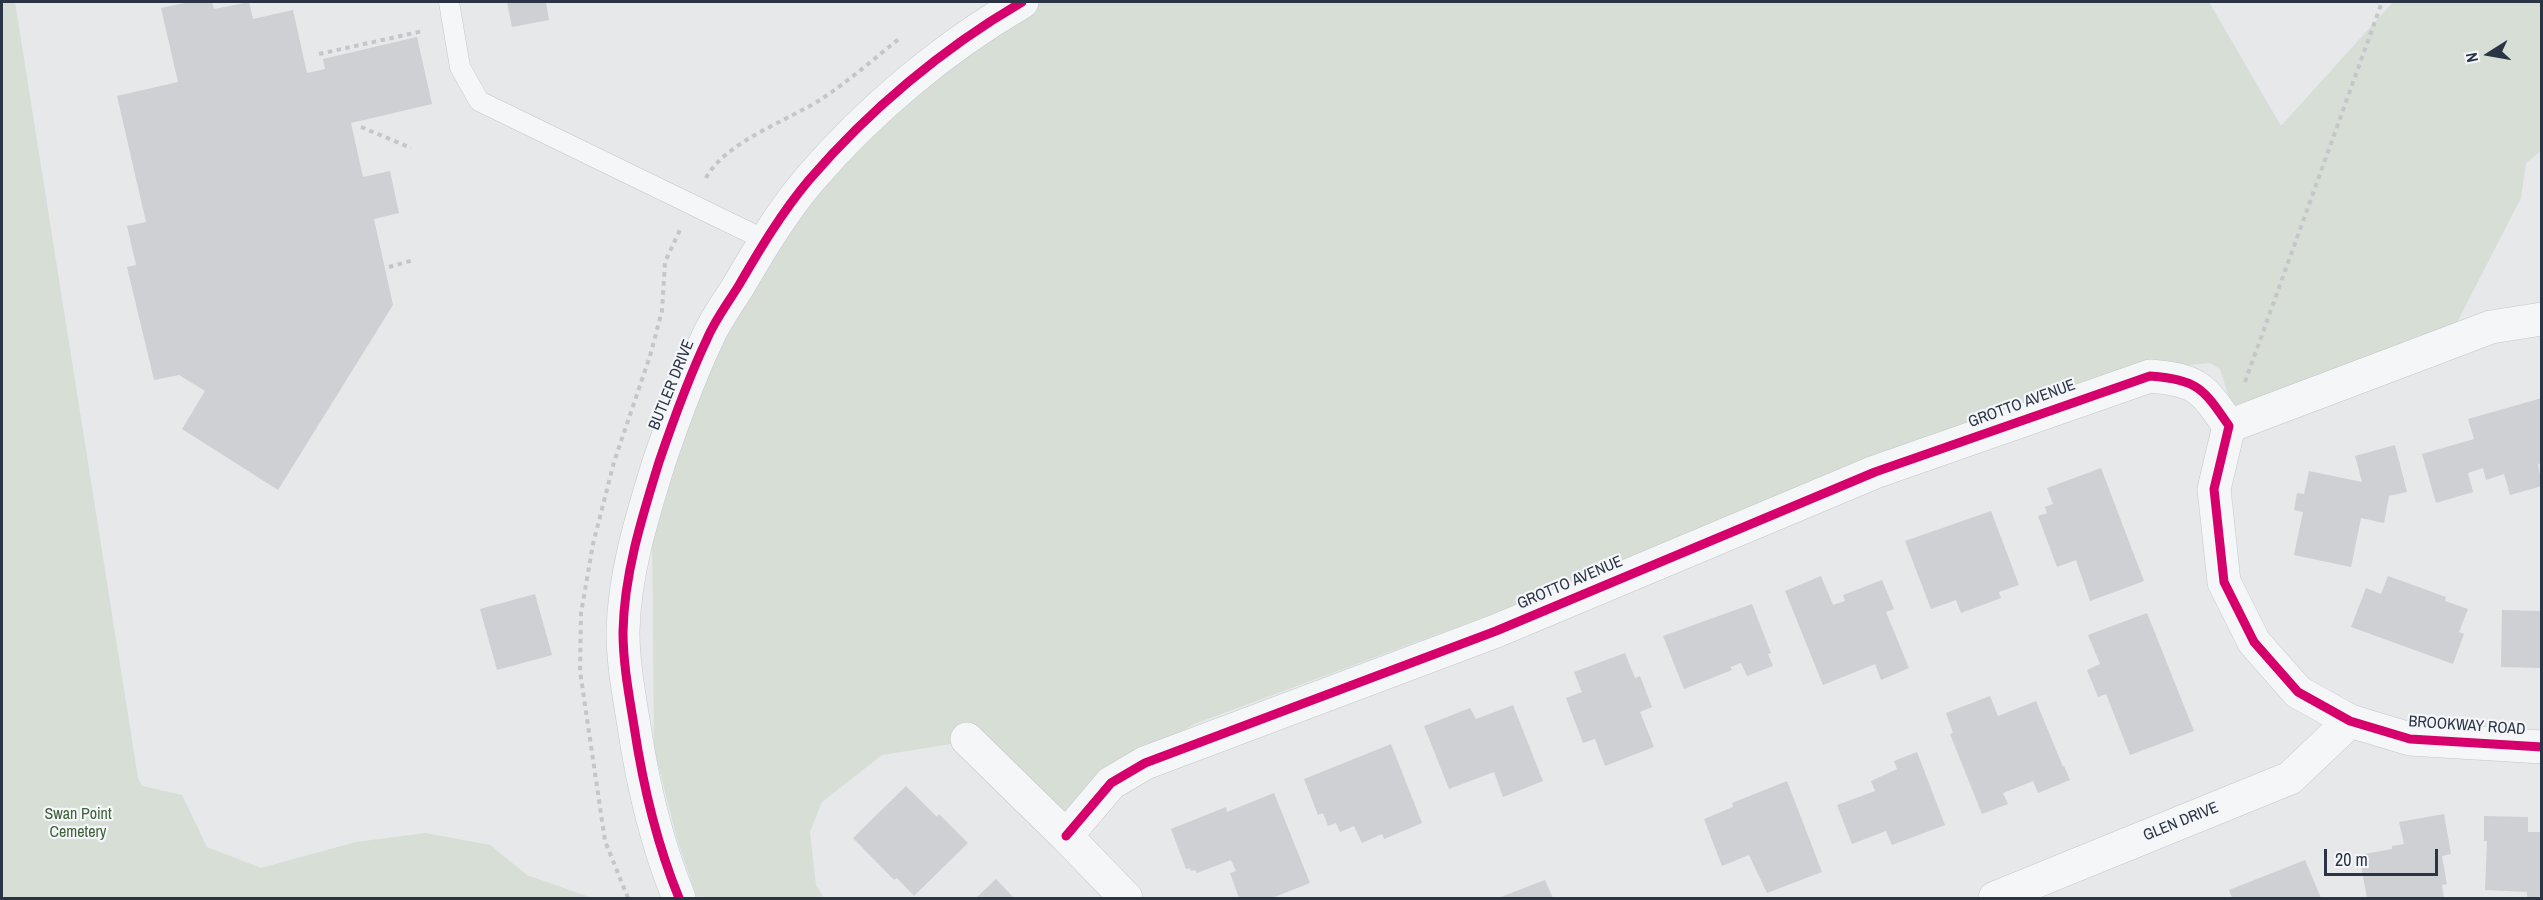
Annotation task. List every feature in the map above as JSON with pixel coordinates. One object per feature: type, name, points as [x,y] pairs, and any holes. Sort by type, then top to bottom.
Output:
[{"type":"street","name":"BUTLER DRIVE","points":[[679,898],[667,868],[647,802],[628,690],[623,631],[632,562],[643,512],[672,423],[707,337],[765,240],[808,181],[854,132],[926,67],[991,20],[1022,2]]},
{"type":"street","points":[[2229,426],[2491,327],[2541,319]]},
{"type":"street","name":"GROTTO AVENUE","points":[[1066,836],[1111,783],[1145,763],[1496,631],[1875,472],[2106,390],[2150,376],[2178,378],[2206,393],[2229,426]]},
{"type":"street","name":"BROOKWAY ROAD","points":[[2229,426],[2214,489],[2224,582],[2254,642],[2298,692],[2350,721],[2410,739],[2541,747]]},
{"type":"street","name":"GLEN DRIVE","points":[[1995,898],[2290,778],[2350,721]]},
{"type":"street","points":[[967,739],[1126,898]]},
{"type":"lane","points":[[449,2],[460,67],[479,101],[765,240]]},
{"type":"path","points":[[2229,426],[2382,2]]},
{"type":"path","points":[[319,54],[425,31]]},
{"type":"path","points":[[361,128],[411,148]]},
{"type":"path","points":[[389,267],[414,260]]},
{"type":"green space","name":"Swan Point Cemetery","points":[[2,2],[15,2],[138,778],[142,786],[182,795],[207,847],[261,868],[356,842],[426,833],[490,845],[527,875],[592,898],[2,898]]},
{"type":"green space","points":[[1007,2],[2209,2],[2281,126],[2393,2],[2541,2],[2541,151],[2526,163],[2521,198],[2449,338],[2235,417],[2220,369],[2210,363],[2160,368],[1194,724],[1126,765],[1072,821],[988,738],[882,755],[822,802],[810,832],[816,885],[824,898],[697,898],[677,839],[654,748],[652,525],[723,325],[766,237]]},
{"type":"building","points":[[189,2],[212,2],[214,9],[249,2],[253,19],[293,10],[307,73],[325,69],[323,59],[417,37],[432,104],[351,123],[363,177],[390,171],[399,213],[374,219],[393,305],[278,490],[182,429],[205,391],[179,375],[154,380],[127,267],[136,265],[127,226],[146,222],[117,96],[178,82],[161,8]]},
{"type":"building","points":[[507,2],[546,2],[549,20],[512,27]]},
{"type":"building","points":[[2542,398],[2542,463],[2538,464],[2542,486],[2510,495],[2504,474],[2486,480],[2483,468],[2468,473],[2473,492],[2436,503],[2422,454],[2474,439],[2468,419]]},
{"type":"building","points":[[2395,445],[2407,492],[2389,496],[2384,523],[2361,518],[2351,567],[2294,555],[2303,512],[2294,510],[2297,493],[2304,494],[2309,471],[2362,482],[2355,456]]},
{"type":"building","points":[[2101,468],[2144,581],[2090,601],[2076,560],[2057,567],[2038,516],[2047,513],[2045,507],[2053,504],[2047,488]]},
{"type":"building","points":[[1991,511],[2019,585],[1999,592],[2001,598],[1961,613],[1956,600],[1931,609],[1905,541]]},
{"type":"building","points":[[1821,576],[1833,605],[1845,601],[1843,595],[1882,580],[1894,609],[1886,612],[1909,668],[1881,680],[1875,664],[1823,685],[1785,591]]},
{"type":"building","points":[[2388,576],[2446,597],[2445,601],[2468,609],[2459,632],[2464,634],[2453,664],[2351,627],[2366,588],[2381,594]]},
{"type":"building","points":[[535,594],[552,655],[497,670],[480,609]]},
{"type":"building","points":[[1752,604],[1771,653],[1768,654],[1773,666],[1747,676],[1741,663],[1730,667],[1732,670],[1684,689],[1663,636]]},
{"type":"building","points":[[2502,610],[2542,611],[2542,668],[2501,667]]},
{"type":"building","points":[[2147,613],[2194,731],[2130,755],[2106,694],[2098,697],[2087,670],[2100,664],[2088,635]]},
{"type":"building","points":[[1625,653],[1635,678],[1640,676],[1652,707],[1640,712],[1654,747],[1605,766],[1595,739],[1583,743],[1566,698],[1582,692],[1574,672]]},
{"type":"building","points":[[1990,696],[1998,716],[2036,701],[2070,780],[2038,793],[2033,781],[2003,793],[2008,804],[1982,814],[1950,734],[1953,733],[1946,713]]},
{"type":"building","points":[[1513,705],[1543,781],[1503,797],[1494,772],[1449,789],[1424,726],[1470,708],[1476,719]]},
{"type":"building","points":[[1391,744],[1422,823],[1384,839],[1382,834],[1362,843],[1354,826],[1340,832],[1336,823],[1328,826],[1323,813],[1318,815],[1304,779]]},
{"type":"building","points":[[1917,752],[1945,825],[1892,845],[1886,831],[1852,844],[1837,805],[1875,791],[1871,781],[1897,769],[1894,761]]},
{"type":"building","points":[[1787,781],[1822,872],[1767,893],[1749,855],[1722,866],[1704,819],[1733,807],[1732,803]]},
{"type":"building","points":[[906,786],[937,817],[939,814],[968,843],[914,896],[897,878],[894,880],[853,838]]},
{"type":"building","points":[[1274,793],[1310,883],[1272,898],[1239,898],[1230,873],[1236,871],[1231,860],[1197,873],[1195,870],[1191,871],[1190,868],[1186,869],[1171,829],[1226,807],[1227,812]]},
{"type":"building","points":[[2444,814],[2451,854],[2442,856],[2447,884],[2442,885],[2444,898],[2367,898],[2359,855],[2392,849],[2392,846],[2404,844],[2399,822]]},
{"type":"building","points":[[2484,816],[2528,817],[2528,832],[2542,832],[2542,898],[2527,898],[2527,892],[2485,890],[2487,841],[2484,841]]},
{"type":"building","points":[[2305,860],[2321,898],[2232,898],[2229,890]]},
{"type":"building","points":[[996,879],[1014,898],[976,898]]},
{"type":"building","points":[[1545,880],[1553,898],[1498,898]]},
{"type":"cycle path","points":[[679,898],[657,835],[646,792],[628,691],[623,632],[624,610],[635,546],[659,462],[681,400],[718,318],[772,231],[809,180],[856,129],[908,82],[964,39],[1022,2]]},
{"type":"cycle path","points":[[1066,836],[1111,783],[1145,763],[1496,631],[1875,472],[2150,376],[2179,380],[2198,388],[2229,426],[2214,489],[2224,582],[2254,642],[2298,692],[2350,721],[2410,739],[2542,747]]}]
